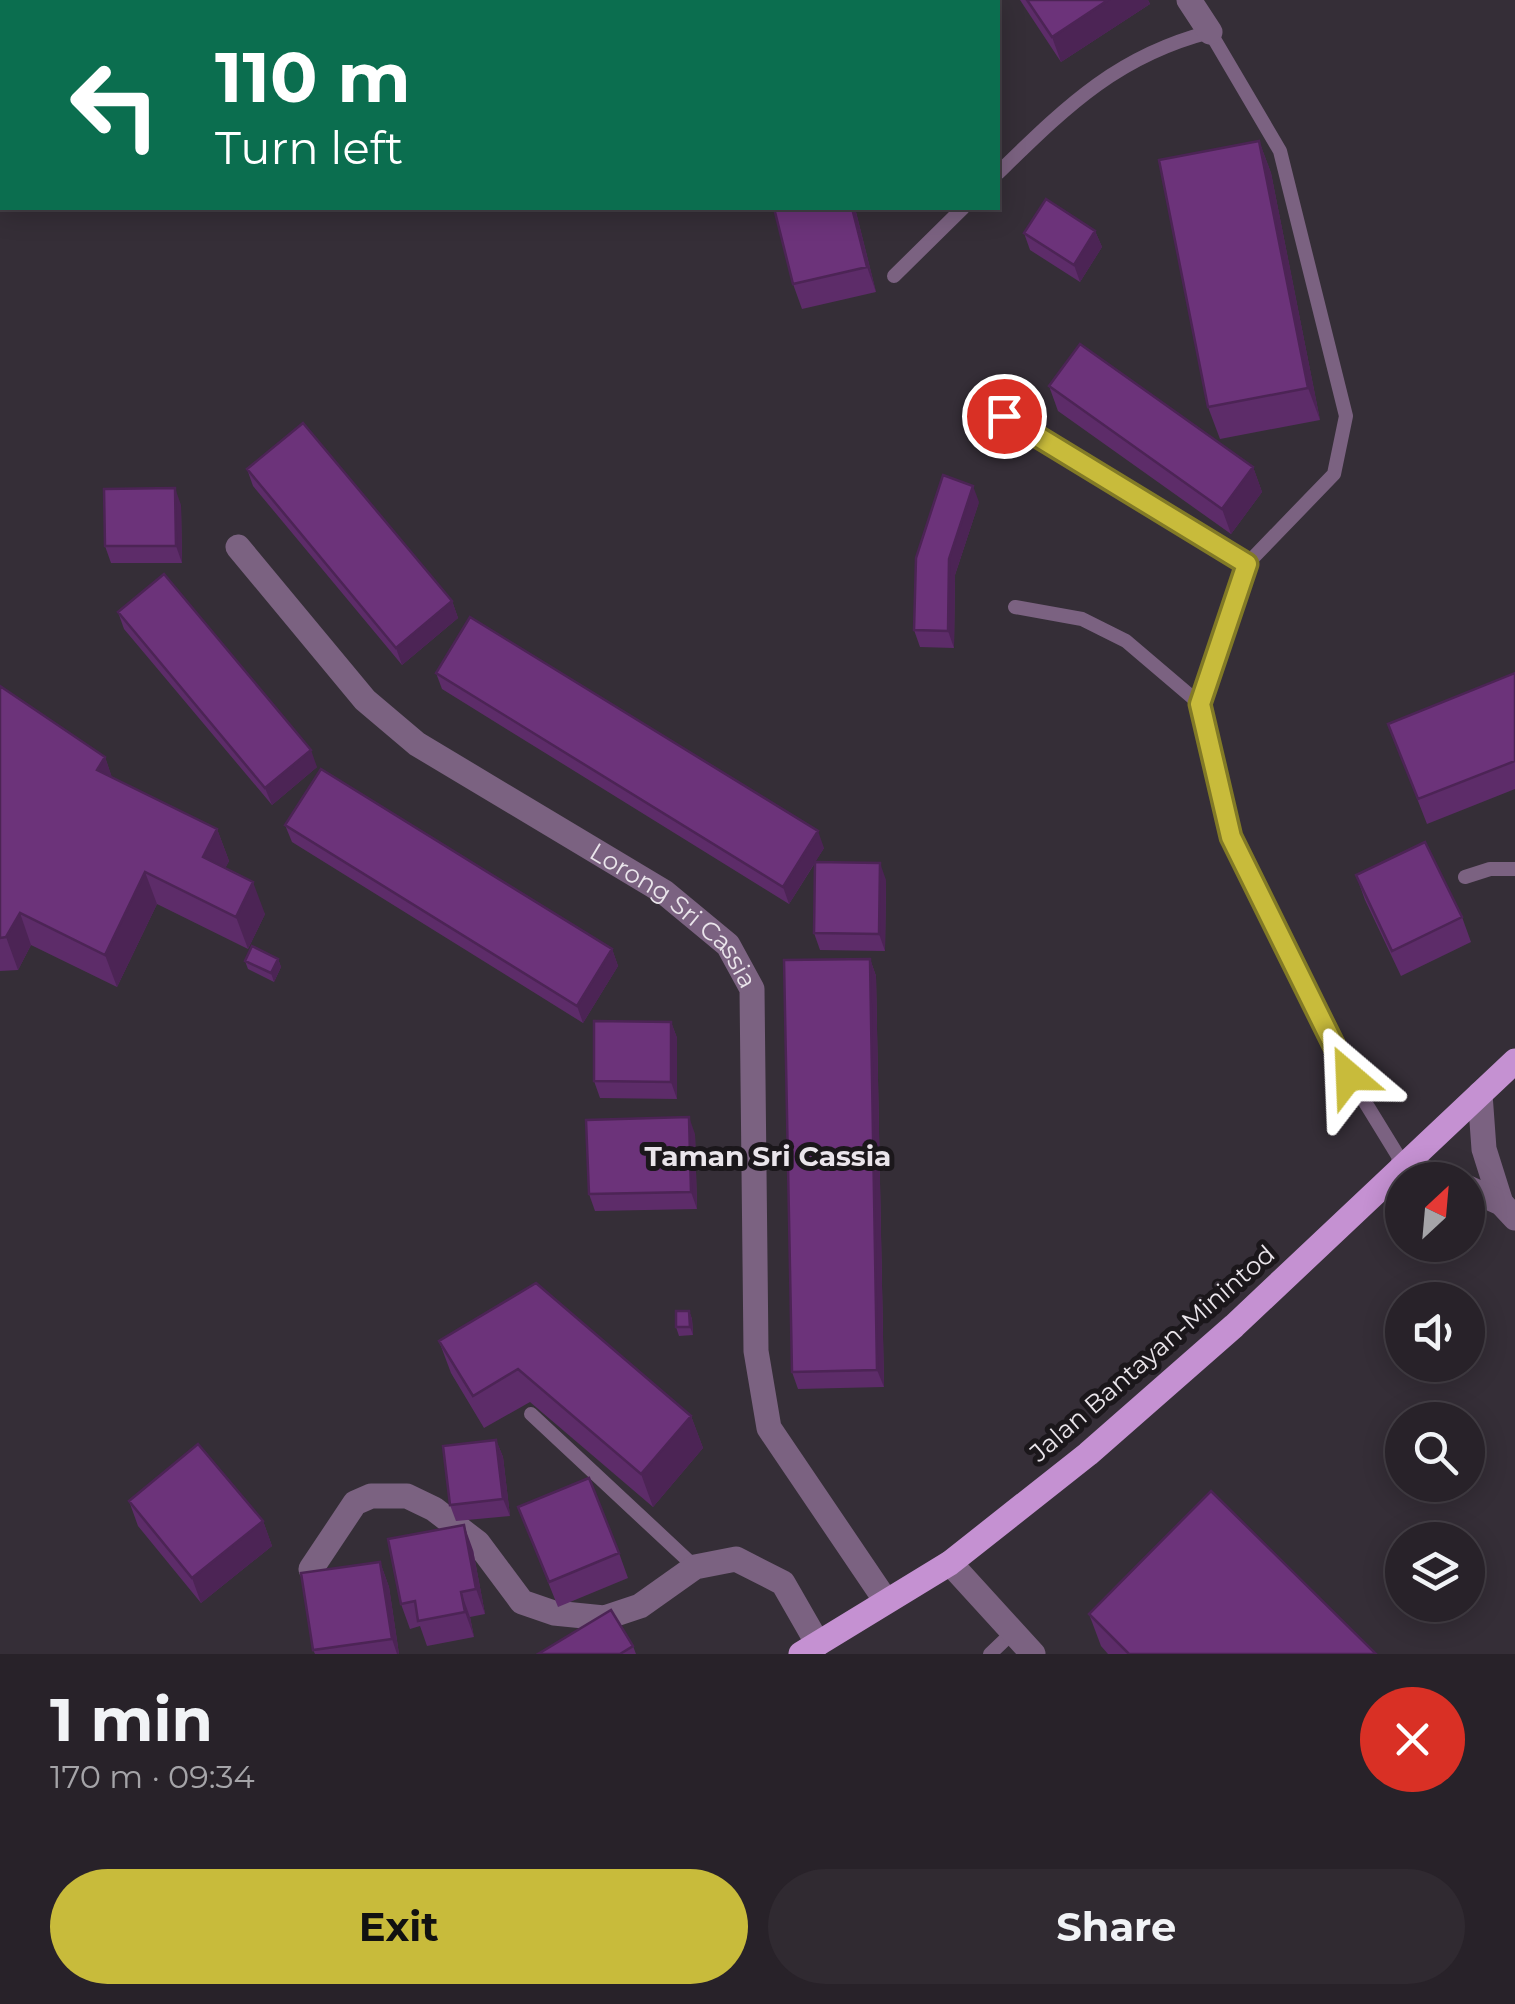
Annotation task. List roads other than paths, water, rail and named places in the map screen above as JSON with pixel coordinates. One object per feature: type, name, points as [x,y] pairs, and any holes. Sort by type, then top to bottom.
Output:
[{"type":"main road","name":"Jalan Bantayan-Minintod","points":[[1405,1162],[1515,1061]]},
{"type":"main road","name":"Jalan Bantayan-Minintod","points":[[809,1649],[950,1562],[1088,1454],[1385,1181]]},
{"type":"street","points":[[1189,0],[1210,32]]},
{"type":"street","name":"Lorong Sri Cassia","points":[[238,547],[365,700],[417,744],[664,892],[728,945],[752,989],[756,1350],[768,1428],[886,1601]]},
{"type":"street","points":[[1480,1094],[1484,1150],[1510,1203]]},
{"type":"street","points":[[1485,1194],[1510,1203]]},
{"type":"street","points":[[311,1569],[355,1503],[371,1496],[407,1496],[434,1509],[478,1543],[522,1602],[554,1614],[604,1618],[640,1606],[695,1567],[736,1558],[783,1583],[809,1649]]},
{"type":"street","points":[[950,1562],[1033,1654]]},
{"type":"lane","points":[[1000,171],[1086,89],[1160,44],[1210,32],[1280,151],[1346,416],[1334,474],[1247,564],[1200,704],[1231,837],[1349,1076],[1402,1162]]},
{"type":"lane","points":[[894,276],[961,210]]},
{"type":"lane","points":[[1004,416],[1247,564]]},
{"type":"lane","points":[[1015,608],[1082,619],[1126,640],[1200,704]]},
{"type":"lane","points":[[1464,877],[1490,869],[1515,869]]},
{"type":"lane","points":[[531,1414],[695,1567]]},
{"type":"lane","points":[[990,1654],[1012,1633]]},
{"type":"district","name":"Taman Sri Cassia","points":[[768,1156]]}]
